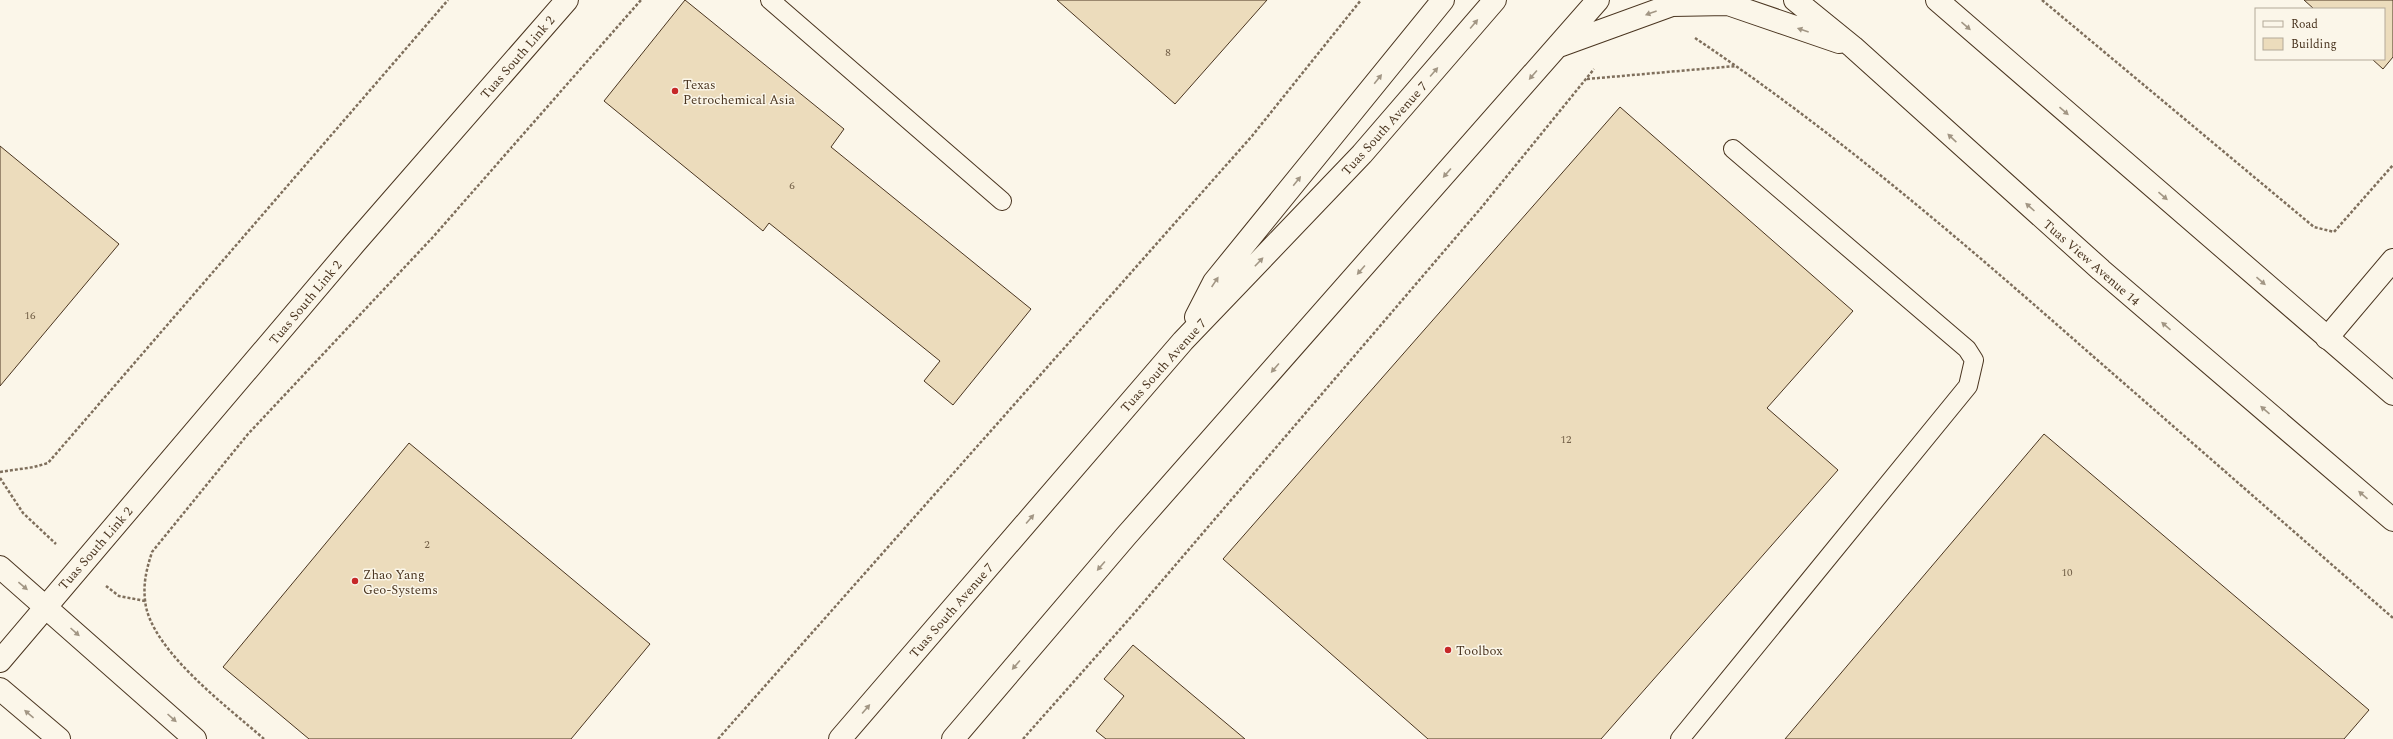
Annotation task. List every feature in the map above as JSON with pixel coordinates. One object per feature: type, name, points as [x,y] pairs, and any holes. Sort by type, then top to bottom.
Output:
[{"type":"street","name":"Tuas South Link 2","points":[[0,661],[354,243],[567,0]]},
{"type":"street","points":[[1183,341],[1214,282],[1443,0]]},
{"type":"street","name":"Tuas South Avenue 7","points":[[840,739],[1183,341],[1362,154],[1495,0]]},
{"type":"street","points":[[953,739],[1126,536],[1598,0]]},
{"type":"street","name":"Tuas View Avenue 14","points":[[1795,0],[1854,47],[2101,270],[2393,520]]},
{"type":"street","points":[[1937,0],[2393,394]]},
{"type":"street","points":[[1559,46],[1672,5],[1728,4],[1854,47]]},
{"type":"street","points":[[2327,338],[2393,260]]},
{"type":"street","points":[[0,567],[196,739]]},
{"type":"street","points":[[0,689],[59,739]]},
{"type":"lane","points":[[770,0],[1002,201]]},
{"type":"lane","points":[[1680,739],[1968,386],[1974,360],[1967,349],[1733,149]]},
{"type":"path","points":[[0,472],[34,467],[48,463],[448,0]]},
{"type":"path","points":[[264,739],[177,660],[157,632],[145,601],[144,576],[152,552],[248,434],[433,237],[641,0]]},
{"type":"path","points":[[718,739],[992,432],[1252,136],[1361,0]]},
{"type":"path","points":[[2042,0],[2314,227],[2334,232],[2393,165]]},
{"type":"path","points":[[1690,35],[1737,66],[1881,176],[2009,282],[2393,618]]},
{"type":"path","points":[[1024,739],[1141,605],[1476,214],[1597,65]]},
{"type":"path","points":[[1587,79],[1737,66]]},
{"type":"building","points":[[685,0],[844,129],[831,147],[1031,309],[953,405],[924,381],[940,361],[769,223],[763,231],[604,101]]},
{"type":"building","points":[[1057,0],[1267,0],[1175,104]]},
{"type":"building","points":[[2304,0],[2393,0],[2393,57],[2383,69],[2373,60],[2385,60],[2385,8],[2313,8]]},
{"type":"building","points":[[1620,107],[1853,311],[1767,408],[1838,470],[1601,739],[1428,739],[1223,559]]},
{"type":"building","points":[[0,146],[119,244],[0,386]]},
{"type":"building","points":[[2044,434],[2369,710],[2344,739],[1785,739]]},
{"type":"building","points":[[409,443],[650,644],[571,739],[309,739],[223,667]]},
{"type":"building","points":[[1133,645],[1245,739],[1106,739],[1096,731],[1124,696],[1104,679]]},
{"type":"place","name":"Texas Petrochemical Asia","points":[[675,91]]},
{"type":"place","name":"Zhao Yang Geo-Systems","points":[[355,581]]},
{"type":"place","name":"Toolbox","points":[[1448,650]]}]
